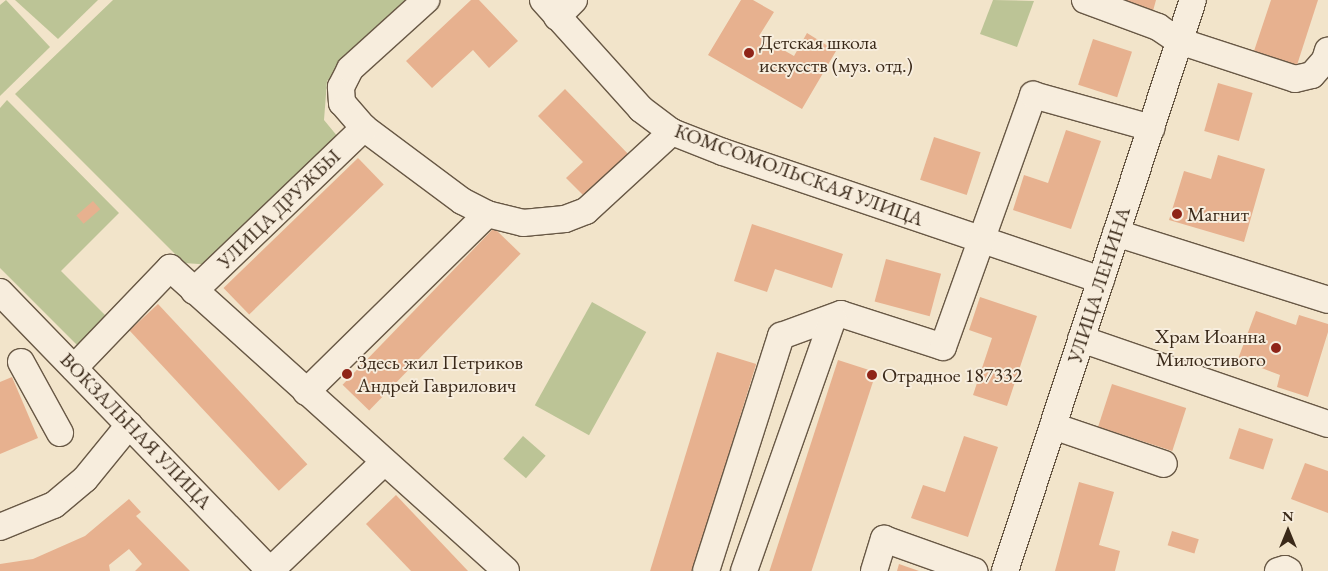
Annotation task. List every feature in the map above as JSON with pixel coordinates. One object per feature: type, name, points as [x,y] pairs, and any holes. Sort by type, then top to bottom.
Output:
[{"type":"street","points":[[426,0],[350,69],[340,87],[342,104],[364,128],[462,201],[487,214],[504,220],[540,223],[565,219],[586,211],[672,132]]},
{"type":"street","points":[[1085,0],[1158,27],[1179,41],[1295,78],[1312,75],[1325,60],[1328,50]]},
{"type":"street","name":"УЛИЦА ЛЕНИНА","points":[[1005,571],[1192,0]]},
{"type":"street","name":"КОМСОМОЛЬСКАЯ УЛИЦА","points":[[558,6],[641,110],[672,132],[723,152],[1101,280]]},
{"type":"street","points":[[706,571],[781,336],[841,314],[943,347],[1033,95],[1151,128]]},
{"type":"street","name":"УЛИЦА ДРУЖБЫ","points":[[194,291],[364,128]]},
{"type":"street","points":[[306,392],[487,214]]},
{"type":"street","points":[[1116,233],[1328,300]]},
{"type":"street","points":[[74,368],[170,268],[506,571]]},
{"type":"street","name":"ВОКЗАЛЬНАЯ УЛИЦА","points":[[0,292],[270,571]]},
{"type":"street","points":[[744,571],[833,318]]},
{"type":"street","points":[[1081,339],[1328,424]]},
{"type":"street","points":[[55,348],[10,366],[60,433]]},
{"type":"street","points":[[0,527],[54,505],[85,480],[129,424]]},
{"type":"street","points":[[1053,426],[1164,464]]},
{"type":"street","points":[[270,571],[384,462]]},
{"type":"street","points":[[874,571],[884,539],[974,571]]},
{"type":"street","points":[[1278,571],[1285,569],[1289,571]]},
{"type":"green space","points":[[6,0],[50,47],[0,96],[0,5]]},
{"type":"green space","points":[[15,0],[98,0],[58,39]]},
{"type":"green space","points":[[113,0],[415,0],[327,81],[324,120],[338,137],[213,265],[184,263],[15,94]]},
{"type":"green space","points":[[993,0],[1034,1],[1017,47],[980,34]]},
{"type":"green space","points":[[7,100],[119,213],[61,271],[106,316],[77,345],[0,268],[0,108]]},
{"type":"green space","points":[[592,302],[646,332],[589,435],[535,405]]},
{"type":"green space","points":[[523,436],[546,456],[526,478],[503,459]]},
{"type":"building","points":[[471,0],[479,0],[518,41],[489,68],[473,50],[432,88],[406,61]]},
{"type":"building","name":"Детская школа искусств (муз. отд.)","points":[[741,0],[753,0],[774,12],[759,36],[794,56],[807,33],[836,51],[802,109],[708,55]]},
{"type":"building","points":[[1118,0],[1156,0],[1153,11]]},
{"type":"building","points":[[1271,0],[1318,0],[1297,65],[1254,51]]},
{"type":"building","points":[[1093,39],[1132,52],[1117,97],[1078,85]]},
{"type":"building","points":[[1218,83],[1253,93],[1239,141],[1204,131]]},
{"type":"building","points":[[565,89],[632,158],[588,200],[566,178],[583,162],[538,116]]},
{"type":"building","points":[[1066,130],[1101,141],[1071,229],[1013,210],[1024,175],[1048,183]]},
{"type":"building","points":[[934,137],[981,152],[967,195],[920,180]]},
{"type":"building","points":[[1218,155],[1265,169],[1244,242],[1169,220],[1184,171],[1211,179]]},
{"type":"building","points":[[358,158],[384,185],[249,315],[223,288]]},
{"type":"building","points":[[93,201],[100,209],[84,224],[76,215]]},
{"type":"building","points":[[752,224],[843,254],[832,288],[775,269],[767,292],[734,281]]},
{"type":"building","points":[[494,228],[521,254],[369,411],[343,385]]},
{"type":"building","points":[[886,259],[941,274],[930,316],[875,302]]},
{"type":"building","points":[[980,297],[1037,316],[1007,406],[973,395],[992,338],[969,330]]},
{"type":"building","points":[[158,304],[307,464],[279,491],[129,331]]},
{"type":"building","points":[[1256,311],[1296,325],[1299,315],[1328,324],[1328,332],[1308,397],[1277,387],[1280,375],[1238,359]]},
{"type":"building","points":[[717,352],[756,364],[693,571],[650,571]]},
{"type":"building","points":[[838,360],[876,372],[812,571],[769,571]]},
{"type":"building","points":[[12,377],[38,438],[0,454],[0,382]]},
{"type":"building","points":[[1112,384],[1186,408],[1172,451],[1098,427]]},
{"type":"building","points":[[1239,428],[1273,439],[1263,470],[1229,458]]},
{"type":"building","points":[[964,436],[998,447],[968,537],[911,518],[923,485],[945,492]]},
{"type":"building","points":[[1305,463],[1328,471],[1328,513],[1291,499]]},
{"type":"building","points":[[1079,482],[1114,492],[1099,545],[1120,551],[1115,571],[1055,571]]},
{"type":"building","points":[[396,495],[468,571],[411,571],[366,524]]},
{"type":"building","points":[[129,499],[141,512],[136,516],[190,571],[135,571],[142,564],[129,549],[109,565],[110,571],[0,571],[0,564],[33,559],[85,536]]},
{"type":"building","points":[[1172,531],[1199,539],[1194,554],[1168,545]]},
{"type":"building","points":[[899,564],[919,571],[897,571]]},
{"type":"place","name":"Детская школа искусств (муз. отд.)","points":[[749,53]]},
{"type":"place","name":"Магнит","points":[[1177,214]]},
{"type":"place","name":"Храм Иоанна Милостивого","points":[[1276,348]]},
{"type":"place","name":"Здесь жил Петриков Андрей Гаврилович","points":[[347,374]]},
{"type":"place","name":"Отрадное 187332","points":[[872,375]]}]
